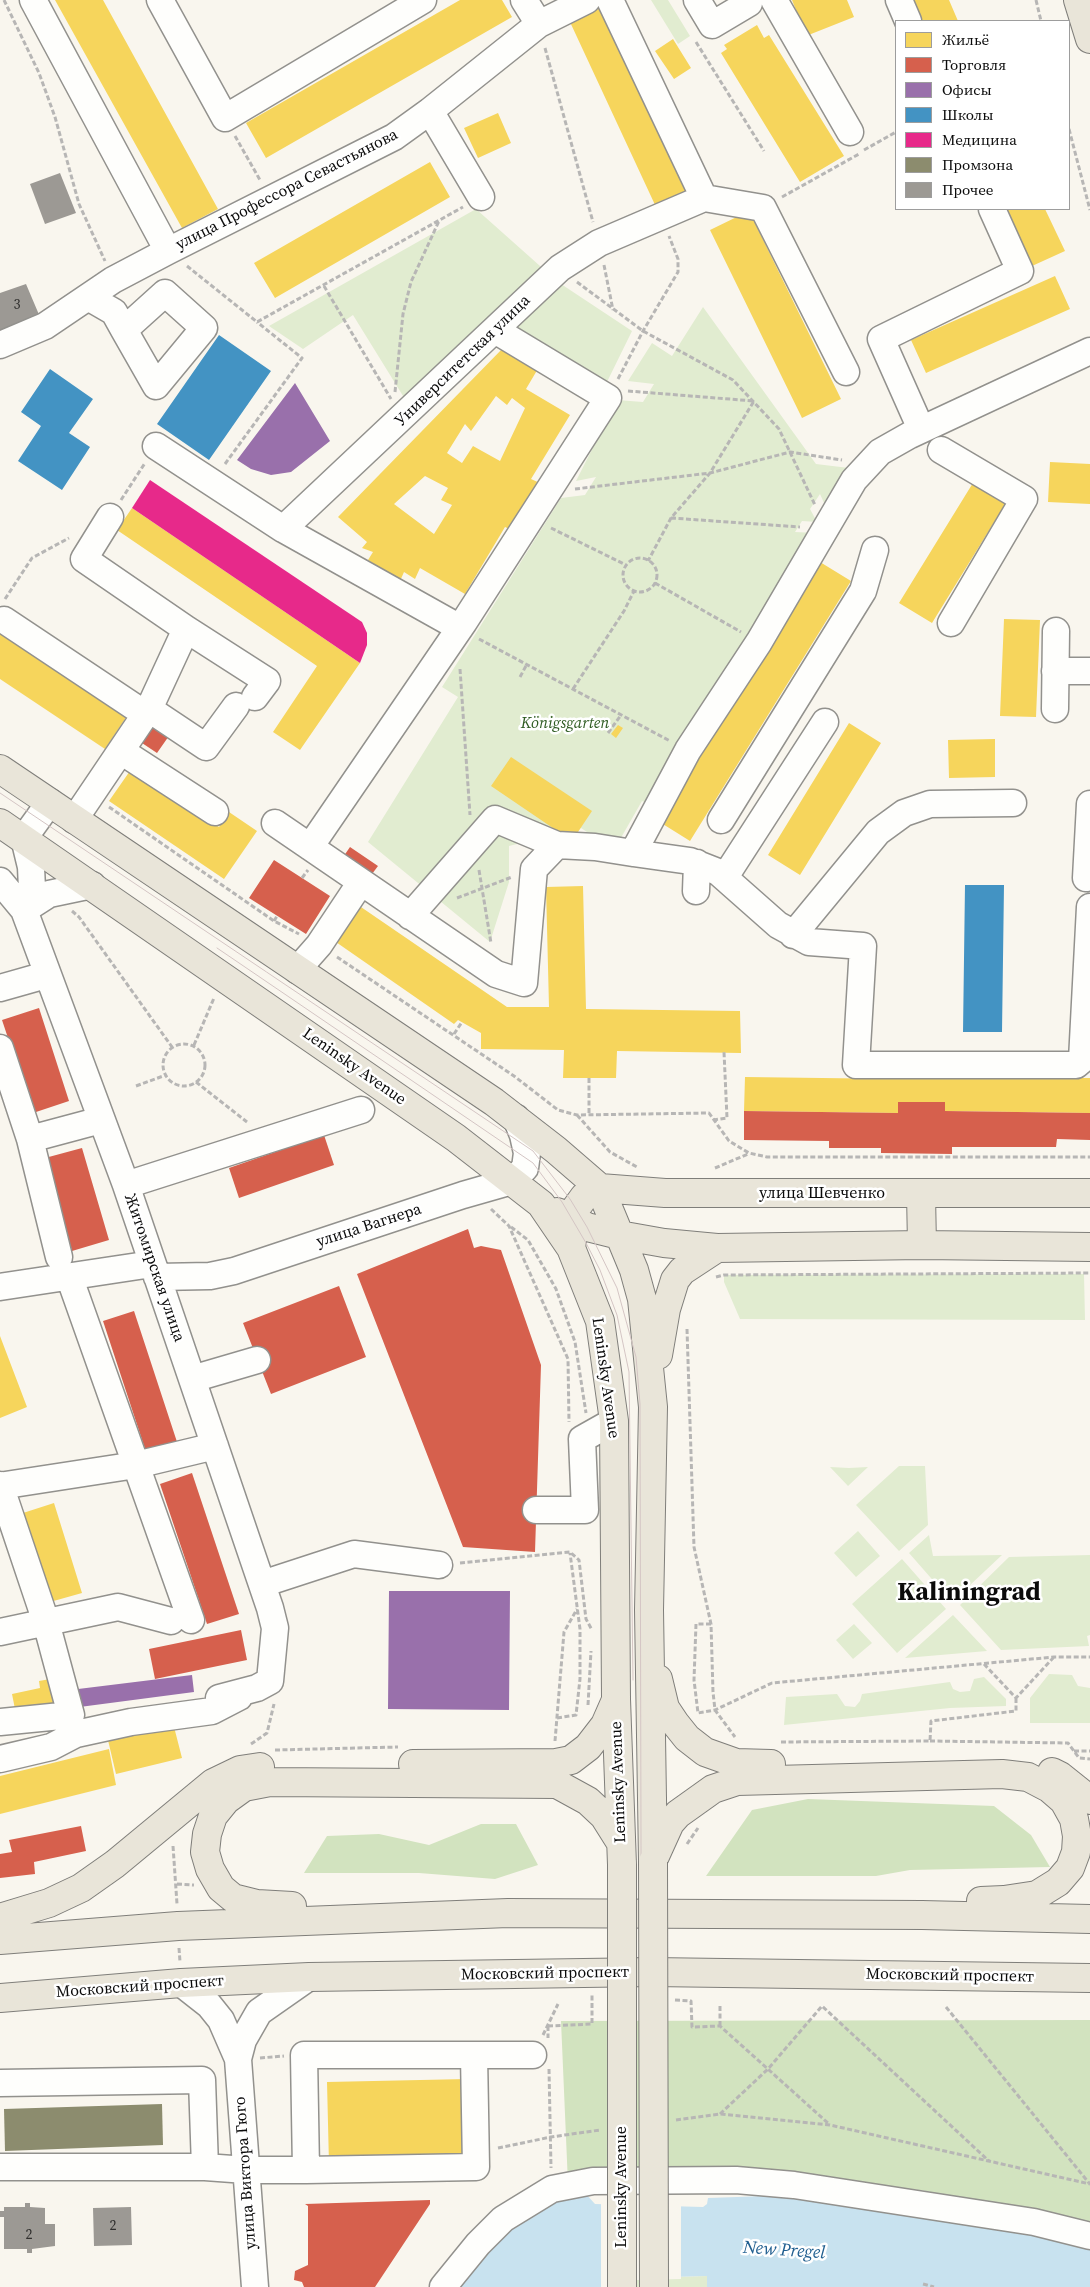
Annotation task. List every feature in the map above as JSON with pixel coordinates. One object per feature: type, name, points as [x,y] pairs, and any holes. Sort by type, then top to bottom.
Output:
[{"type":"main road","points":[[1078,0],[1090,39]]},
{"type":"main road","points":[[0,769],[298,970]]},
{"type":"main road","name":"Leninsky Avenue","points":[[0,823],[440,1127],[541,1204],[571,1248],[600,1321],[614,1420],[616,1699],[622,1854],[622,2287]]},
{"type":"main road","name":"Leninsky Avenue","points":[[298,970],[516,1118],[600,1188],[634,1270],[642,1299],[653,1407],[650,1646],[654,2287]]},
{"type":"main road","points":[[571,1248],[576,1208],[584,1197],[600,1188]]},
{"type":"main road","name":"улица Шевченко","points":[[600,1188],[665,1193],[1090,1193]]},
{"type":"main road","points":[[921,1194],[922,1245]]},
{"type":"main road","points":[[541,1204],[573,1220],[619,1235],[664,1243],[717,1248],[922,1245],[1090,1247]]},
{"type":"main road","points":[[653,1407],[660,1340],[675,1280],[682,1271],[717,1248]]},
{"type":"main road","points":[[650,1646],[665,1708],[675,1723],[687,1738],[705,1752],[736,1763],[1002,1760],[1032,1764],[1060,1776],[1090,1800]]},
{"type":"main road","points":[[0,1918],[49,1903],[81,1888],[115,1864],[213,1783],[240,1770],[271,1765],[556,1763],[571,1760],[588,1747],[604,1725],[616,1699]]},
{"type":"main road","points":[[652,1862],[663,1836],[678,1814],[713,1789],[737,1781],[1002,1774],[1028,1776],[1049,1788],[1064,1802],[1074,1819],[1076,1844],[1070,1868],[1058,1882],[1037,1894],[1004,1900],[945,1901],[922,1915]]},
{"type":"main road","points":[[430,1915],[357,1903],[298,1906],[257,1904],[233,1898],[221,1888],[210,1869],[205,1852],[207,1834],[213,1816],[226,1800],[244,1787],[270,1782],[557,1784],[588,1801],[604,1816],[622,1854]]},
{"type":"main road","points":[[0,1940],[178,1926],[430,1915],[922,1915],[1090,1919]]},
{"type":"main road","name":"Московский проспект","points":[[0,1998],[181,1983],[309,1977],[652,1972],[1090,1978]]},
{"type":"street","points":[[33,0],[168,251]]},
{"type":"street","points":[[160,0],[225,118],[423,0]]},
{"type":"street","points":[[524,0],[539,24]]},
{"type":"street","name":"улица Профессора Севастьянова","points":[[0,345],[45,326],[113,280],[394,137],[430,111],[539,24],[587,0]]},
{"type":"street","points":[[610,0],[704,198],[763,208],[846,372]]},
{"type":"street","points":[[697,0],[712,25],[749,3],[747,0]]},
{"type":"street","points":[[774,0],[850,132]]},
{"type":"street","points":[[899,0],[908,20]]},
{"type":"street","points":[[430,111],[481,196]]},
{"type":"street","name":"Университетская улица","points":[[283,529],[560,268],[600,243],[704,198]]},
{"type":"street","points":[[921,429],[881,339],[1020,271],[992,210]]},
{"type":"street","points":[[88,297],[114,312],[124,330]]},
{"type":"street","points":[[310,847],[468,632],[615,394],[495,330]]},
{"type":"street","points":[[633,853],[688,750],[759,642],[854,480],[880,452],[921,429],[1090,351]]},
{"type":"street","points":[[156,446],[283,529],[468,632]]},
{"type":"street","points":[[941,450],[1024,499],[951,623]]},
{"type":"street","points":[[2,613],[147,712],[206,747],[266,681],[84,560],[110,517]]},
{"type":"street","points":[[721,820],[863,591],[875,550]]},
{"type":"street","points":[[74,820],[147,712],[186,629]]},
{"type":"street","points":[[1055,709],[1056,631]]},
{"type":"street","points":[[1055,671],[1090,671]]},
{"type":"street","points":[[724,878],[825,722]]},
{"type":"street","points":[[121,751],[215,812]]},
{"type":"street","points":[[24,910],[32,889],[32,867],[24,838],[50,802]]},
{"type":"street","points":[[793,935],[878,832],[904,813],[930,804],[1013,803]]},
{"type":"street","points":[[1086,878],[1090,804]]},
{"type":"street","points":[[410,916],[495,819],[557,845],[595,847],[697,863],[724,878],[778,926],[793,935],[809,942],[863,946],[856,1065],[1076,1065],[1082,1060],[1090,907]]},
{"type":"street","points":[[275,823],[496,974],[524,983],[534,869],[557,845]]},
{"type":"street","points":[[696,890],[697,863]]},
{"type":"street","points":[[0,881],[24,910]]},
{"type":"street","points":[[298,970],[319,945],[361,882]]},
{"type":"street","points":[[24,910],[49,894],[92,885]]},
{"type":"street","name":"Житомирская улица","points":[[24,910],[46,975],[126,1185],[262,1584],[275,1628],[270,1681],[257,1688]]},
{"type":"street","points":[[0,988],[46,975]]},
{"type":"street","points":[[0,1048],[30,1139],[64,1266],[136,1465],[181,1621],[118,1607],[0,1632]]},
{"type":"street","points":[[126,1185],[361,1110]]},
{"type":"street","points":[[512,1181],[525,1168],[527,1153],[523,1135],[516,1118]]},
{"type":"street","points":[[30,1139],[101,1120]]},
{"type":"street","name":"улица Вагнера","points":[[0,1287],[64,1266],[155,1270],[210,1276],[234,1271],[481,1189],[512,1181]]},
{"type":"street","points":[[192,1380],[258,1360]]},
{"type":"street","points":[[536,1510],[585,1510],[582,1439],[614,1420]]},
{"type":"street","points":[[0,1722],[71,1714],[46,1622],[0,1485],[136,1465],[215,1446]]},
{"type":"street","points":[[262,1584],[354,1554],[439,1565]]},
{"type":"street","points":[[219,1698],[257,1688]]},
{"type":"street","points":[[0,1759],[50,1748],[76,1734],[130,1722],[212,1710],[257,1688]]},
{"type":"street","name":"улица Виктора Гюго","points":[[255,2287],[238,2059],[243,2040],[259,2012],[274,1999],[309,1977]]},
{"type":"street","name":"улица Виктора Гюго","points":[[181,1983],[209,2006],[221,2020],[238,2059]]},
{"type":"street","points":[[306,2170],[304,2055],[543,2054]]},
{"type":"street","points":[[0,2167],[204,2166],[246,2170],[306,2170],[476,2167],[474,2055]]},
{"type":"street","points":[[0,2083],[202,2080],[204,2166]]},
{"type":"street","points":[[443,2287],[478,2244],[503,2219],[552,2189],[593,2182],[736,2180],[794,2185],[1034,2222],[1090,2236]]},
{"type":"path","points":[[4,0],[39,73],[55,117],[79,204],[113,280]]},
{"type":"path","points":[[1036,0],[1041,20]]},
{"type":"path","points":[[539,24],[576,164],[600,243],[613,311]]},
{"type":"path","points":[[712,25],[693,37],[764,151]]},
{"type":"path","points":[[225,118],[271,201]]},
{"type":"path","points":[[763,208],[895,133]]},
{"type":"path","points":[[1070,133],[1090,210]]},
{"type":"path","points":[[257,322],[481,196]]},
{"type":"path","points":[[324,286],[394,403],[405,306],[420,260],[439,220]]},
{"type":"path","points":[[168,251],[302,358],[210,483]]},
{"type":"path","points":[[560,268],[613,311],[643,331],[733,380],[754,400],[779,429],[826,528],[671,518]]},
{"type":"path","points":[[615,394],[754,400]]},
{"type":"path","points":[[648,560],[671,518],[710,473],[754,400]]},
{"type":"path","points":[[110,517],[156,446]]},
{"type":"path","points":[[569,490],[710,473],[790,452],[868,465]]},
{"type":"path","points":[[547,526],[626,565]]},
{"type":"path","points":[[2,613],[32,558],[75,535]]},
{"type":"path","points":[[636,559],[648,560],[656,571],[655,583],[644,592],[634,591],[629,588],[624,579],[623,573],[626,565],[636,559]]},
{"type":"path","points":[[655,583],[730,626]]},
{"type":"path","points":[[573,689],[624,611],[634,591]]},
{"type":"path","points":[[468,632],[688,750]]},
{"type":"path","points":[[520,676],[527,664]]},
{"type":"path","points":[[608,733],[621,715]]},
{"type":"path","points":[[455,899],[534,869]]},
{"type":"path","points":[[274,921],[277,916]]},
{"type":"path","points":[[79,917],[172,1047]]},
{"type":"path","points":[[194,1045],[215,996]]},
{"type":"path","points":[[454,1034],[462,1022]]},
{"type":"path","points":[[186,1043],[194,1045],[203,1054],[206,1066],[196,1082],[183,1086],[176,1084],[166,1075],[163,1063],[172,1047],[186,1043]]},
{"type":"path","points":[[713,1120],[726,1118],[724,1052]]},
{"type":"path","points":[[136,1086],[166,1075]]},
{"type":"path","points":[[514,1076],[558,1110],[577,1115],[708,1113],[729,1141],[749,1153],[767,1157],[1090,1157]]},
{"type":"path","points":[[589,1078],[589,1115]]},
{"type":"path","points":[[196,1082],[267,1139]]},
{"type":"path","points":[[577,1115],[610,1152],[642,1169]]},
{"type":"path","points":[[711,1169],[749,1153]]},
{"type":"path","points":[[481,1189],[487,1206],[528,1240],[556,1290],[575,1342],[587,1416]]},
{"type":"path","points":[[509,1226],[568,1359],[569,1430]]},
{"type":"path","points":[[709,1279],[724,1275],[1090,1274]]},
{"type":"path","points":[[688,1319],[694,1547],[711,1624],[713,1692],[716,1710],[735,1738],[745,1739]]},
{"type":"path","points":[[570,1552],[580,1629],[580,1679],[576,1715],[557,1718],[564,1632],[577,1608]]},
{"type":"path","points":[[439,1565],[570,1552],[579,1560],[586,1619],[592,1628],[591,1638]]},
{"type":"path","points":[[711,1624],[696,1624],[694,1680],[698,1713],[716,1710],[772,1683],[1054,1657],[1090,1657]]},
{"type":"path","points":[[588,1706],[591,1648]]},
{"type":"path","points":[[930,1741],[931,1721],[1016,1711],[1016,1698],[1054,1657]]},
{"type":"path","points":[[983,1664],[1016,1698]]},
{"type":"path","points":[[248,1747],[267,1733]]},
{"type":"path","points":[[555,1742],[562,1738]]},
{"type":"path","points":[[773,1742],[930,1741],[1068,1743],[1079,1758],[1090,1759]]},
{"type":"path","points":[[1074,1751],[1090,1751]]},
{"type":"path","points":[[170,1817],[177,1884],[181,1983]]},
{"type":"path","points":[[548,2026],[592,2024],[592,1990]]},
{"type":"path","points":[[675,2000],[691,2001],[692,2027],[720,2026],[830,2125]]},
{"type":"path","points":[[552,2189],[543,2054],[548,2026],[558,2004]]},
{"type":"path","points":[[720,2004],[720,2026]]},
{"type":"path","points":[[720,2114],[768,2070],[822,2006],[990,2163]]},
{"type":"path","points":[[946,2007],[1090,2184]]},
{"type":"path","points":[[238,2059],[304,2055]]},
{"type":"path","points":[[673,2121],[720,2114],[830,2125],[990,2163],[1090,2184]]},
{"type":"path","points":[[476,2153],[550,2137],[608,2129]]},
{"type":"path","points":[[923,2284],[934,2287]]},
{"type":"green space","points":[[651,0],[668,0],[690,36],[678,44]]},
{"type":"green space","points":[[476,209],[558,282],[632,331],[605,386],[498,318],[408,404],[353,315],[303,349],[269,326]]},
{"type":"green space","name":"Königsgarten","points":[[703,307],[816,464],[849,468],[825,505],[820,494],[810,509],[817,522],[802,521],[795,532],[816,533],[654,807],[642,801],[614,850],[581,828],[509,846],[509,882],[490,942],[368,842],[458,697],[442,687],[561,498],[585,495],[596,477],[576,481],[617,400],[643,402],[654,384],[628,381],[652,343],[672,356]]},
{"type":"green space","points":[[1084,1274],[1085,1320],[740,1319],[724,1282],[724,1275]]},
{"type":"green space","points":[[899,1466],[925,1466],[928,1525],[899,1551],[856,1505]]},
{"type":"green space","points":[[830,1467],[849,1468],[868,1467],[848,1486]]},
{"type":"green space","points":[[858,1531],[880,1556],[856,1577],[834,1553]]},
{"type":"green space","points":[[929,1535],[933,1556],[1002,1555],[952,1602],[909,1553]]},
{"type":"green space","points":[[1090,1555],[1090,1635],[1087,1636],[1089,1646],[1001,1650],[960,1605],[1009,1557]]},
{"type":"green space","points":[[902,1559],[946,1609],[897,1653],[852,1604]]},
{"type":"green space","points":[[953,1615],[987,1651],[905,1658]]},
{"type":"green space","points":[[854,1624],[872,1643],[853,1659],[836,1640]]},
{"type":"green space","points":[[1049,1674],[1072,1675],[1078,1686],[1090,1688],[1090,1723],[1030,1723],[1030,1698]]},
{"type":"green space","points":[[984,1677],[1006,1699],[1006,1706],[950,1708],[784,1725],[786,1697],[837,1694],[845,1706],[855,1707],[860,1701],[862,1694],[950,1682],[953,1689],[960,1692],[970,1691],[974,1679]]},
{"type":"green space","points":[[808,1799],[994,1806],[1031,1835],[1050,1867],[910,1870],[876,1876],[706,1876],[752,1810]]},
{"type":"green space","points":[[481,1824],[516,1824],[538,1865],[495,1879],[419,1873],[304,1873],[327,1836],[379,1834],[429,1845]]},
{"type":"green space","points":[[1090,2020],[1090,2226],[926,2191],[834,2179],[568,2184],[561,2021]]},
{"type":"green space","points":[[707,2276],[707,2287],[603,2287],[635,2278]]},
{"type":"water","name":"New Pregel","points":[[585,2193],[595,2204],[703,2207],[707,2204],[708,2198],[794,2195],[977,2221],[1090,2246],[1090,2287],[707,2287],[707,2276],[635,2278],[603,2287],[453,2287],[495,2240],[557,2199]]},
{"type":"pier","points":[[601,2202],[681,2204],[681,2279],[636,2280],[610,2287],[601,2287]]},
{"type":"building: Жильё","points":[[55,0],[103,0],[218,209],[182,228]]},
{"type":"building: Жильё","points":[[460,0],[502,0],[512,17],[266,158],[246,123]]},
{"type":"building: Жильё","points":[[792,0],[847,0],[854,17],[806,36]]},
{"type":"building: Жильё","points":[[912,0],[949,0],[958,20],[921,20]]},
{"type":"building: Жильё","points":[[601,8],[687,192],[656,207],[570,22]]},
{"type":"building: Жильё","points":[[757,25],[764,38],[769,35],[844,156],[800,182],[721,53],[727,49],[724,45]]},
{"type":"building: Жильё","points":[[673,39],[691,68],[674,79],[655,51]]},
{"type":"building: Жильё","points":[[498,113],[511,143],[478,158],[464,128]]},
{"type":"building: Жильё","points":[[430,162],[450,197],[275,298],[254,263]]},
{"type":"building: Жильё","points":[[1005,210],[1045,210],[1065,251],[1032,266]]},
{"type":"building: Жильё","points":[[749,211],[841,399],[802,418],[710,230]]},
{"type":"building: Жильё","points":[[1055,276],[1070,309],[926,373],[911,340]]},
{"type":"building: Жильё","points":[[504,347],[539,367],[526,389],[570,415],[531,479],[542,484],[516,532],[505,527],[465,594],[420,568],[415,579],[404,572],[400,581],[368,560],[373,552],[362,548],[367,542],[338,517]],"holes":[[[496,396],[507,405],[512,398],[525,408],[500,461],[473,446],[462,463],[447,453],[465,424],[471,431]],[[425,476],[448,488],[441,500],[452,505],[434,534],[394,504]]]},
{"type":"building: Жильё","points":[[1050,462],[1090,464],[1090,504],[1048,502]]},
{"type":"building: Жильё","points":[[976,478],[1009,498],[932,623],[899,603]]},
{"type":"building: Жильё","points":[[132,508],[360,663],[300,750],[273,732],[317,666],[117,530]]},
{"type":"building: Жильё","points":[[820,562],[851,581],[690,841],[658,821]]},
{"type":"building: Жильё","points":[[1004,619],[1040,620],[1036,717],[1000,716]]},
{"type":"building: Жильё","points":[[0,627],[129,713],[105,749],[0,679]]},
{"type":"building: Жильё","points":[[849,723],[881,743],[800,875],[768,855]]},
{"type":"building: Жильё","points":[[618,725],[623,728],[616,738],[611,734]]},
{"type":"building: Жильё","points":[[995,739],[995,777],[949,778],[948,740]]},
{"type":"building: Жильё","points":[[511,757],[592,811],[572,841],[491,786]]},
{"type":"building: Жильё","points":[[132,768],[219,827],[229,812],[257,831],[224,879],[109,801]]},
{"type":"building: Жильё","points":[[583,886],[586,1009],[740,1011],[741,1053],[617,1051],[616,1078],[563,1078],[564,1050],[481,1049],[481,1033],[458,1020],[454,1024],[333,940],[358,905],[507,1007],[549,1007],[546,887]]},
{"type":"building: Жильё","points":[[899,1069],[946,1077],[1090,1078],[1090,1113],[945,1111],[945,1102],[898,1102],[898,1113],[744,1111],[745,1077],[899,1079]]},
{"type":"building: Жильё","points":[[0,1336],[27,1407],[0,1418]]},
{"type":"building: Жильё","points":[[54,1503],[82,1593],[50,1602],[23,1513]]},
{"type":"building: Жильё","points":[[56,1678],[61,1706],[16,1714],[12,1694],[40,1688],[39,1681]]},
{"type":"building: Жильё","points":[[172,1719],[182,1758],[116,1774],[107,1736]]},
{"type":"building: Жильё","points":[[109,1749],[116,1785],[0,1814],[0,1776]]},
{"type":"building: Жильё","points":[[467,2079],[469,2161],[329,2165],[327,2082]]},
{"type":"building: Торговля","points":[[153,721],[171,733],[157,753],[139,741]]},
{"type":"building: Торговля","points":[[350,847],[378,866],[366,882],[339,863]]},
{"type":"building: Торговля","points":[[274,860],[330,896],[306,934],[249,898]]},
{"type":"building: Торговля","points":[[39,1008],[69,1101],[33,1113],[2,1020]]},
{"type":"building: Торговля","points":[[898,1102],[945,1102],[945,1111],[1090,1113],[1090,1140],[1057,1139],[1056,1147],[952,1147],[952,1154],[881,1153],[881,1148],[829,1148],[829,1141],[744,1140],[744,1111],[898,1113]]},
{"type":"building: Торговля","points":[[324,1135],[334,1165],[239,1198],[229,1168]]},
{"type":"building: Торговля","points":[[82,1148],[109,1240],[72,1251],[45,1158]]},
{"type":"building: Торговля","points":[[468,1229],[474,1248],[481,1246],[501,1250],[541,1365],[535,1552],[463,1547],[357,1274]]},
{"type":"building: Торговля","points":[[339,1286],[366,1357],[271,1394],[243,1323]]},
{"type":"building: Торговля","points":[[134,1311],[178,1445],[147,1455],[103,1321]]},
{"type":"building: Торговля","points":[[192,1473],[239,1614],[207,1624],[160,1484]]},
{"type":"building: Торговля","points":[[241,1630],[247,1660],[155,1679],[149,1649]]},
{"type":"building: Торговля","points":[[81,1826],[86,1851],[34,1862],[35,1874],[0,1878],[0,1854],[12,1852],[9,1840]]},
{"type":"building: Торговля","points":[[430,2200],[430,2204],[375,2287],[304,2287],[302,2282],[294,2280],[295,2271],[308,2265],[308,2206],[305,2204]]},
{"type":"building: Офисы","points":[[295,383],[330,441],[291,472],[271,475],[251,469],[237,460]]},
{"type":"building: Офисы","points":[[389,1591],[510,1591],[509,1710],[388,1709]]},
{"type":"building: Офисы","points":[[192,1675],[194,1692],[72,1708],[70,1690]]},
{"type":"building: Школы","points":[[219,335],[271,371],[209,460],[157,424]]},
{"type":"building: Школы","points":[[50,369],[93,399],[69,433],[90,447],[62,490],[18,461],[41,426],[21,412]]},
{"type":"building: Школы","points":[[965,885],[1004,885],[1002,1032],[963,1032]]},
{"type":"building: Медицина","points":[[150,480],[362,622],[367,633],[367,645],[360,663],[132,508]]},
{"type":"building: Промзона","points":[[162,2104],[163,2145],[5,2151],[4,2109]]},
{"type":"building: Прочее","points":[[60,173],[76,213],[45,224],[30,184]]},
{"type":"building: Прочее","points":[[26,284],[40,317],[14,328],[0,330],[0,293]]},
{"type":"building: Прочее","points":[[25,2203],[30,2203],[30,2207],[45,2208],[45,2224],[55,2224],[55,2246],[32,2249],[32,2253],[27,2253],[27,2249],[4,2249],[4,2217],[0,2217],[0,2211],[4,2211],[4,2207],[25,2207]]},
{"type":"building: Прочее","points":[[131,2207],[132,2245],[94,2246],[93,2208]]},
{"type":"tram line","points":[[0,793],[533,1151],[570,1199],[587,1227],[617,1288],[636,1357],[640,1404],[642,2287]]},
{"type":"tram line","points":[[217,948],[533,1163],[562,1202],[586,1243],[600,1270],[617,1315],[629,1372],[633,1680]]},
{"type":"district","name":"Kaliningrad","points":[[969,1593]]}]
